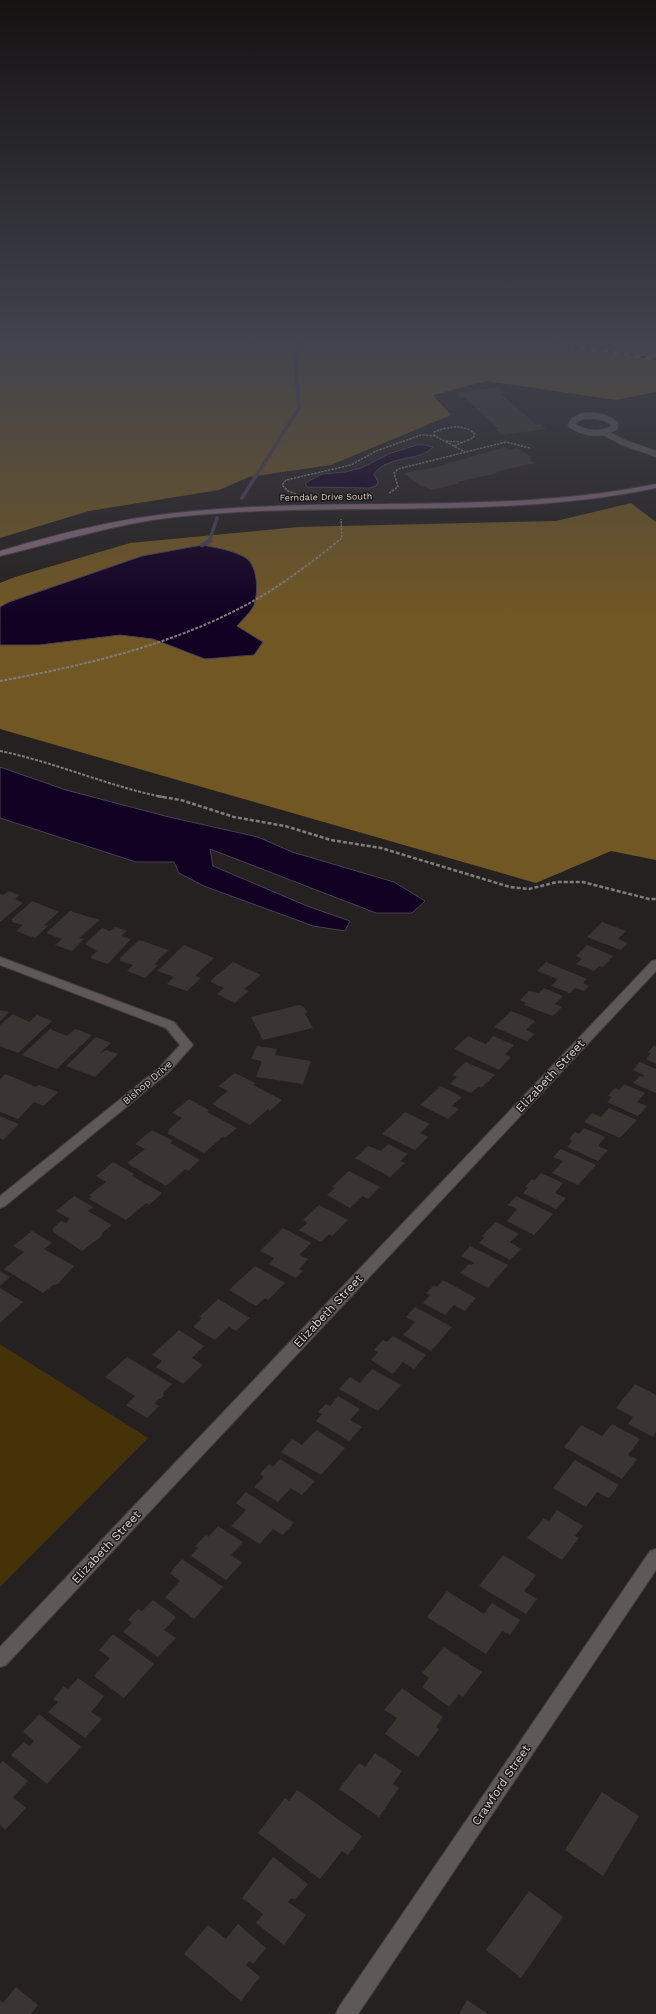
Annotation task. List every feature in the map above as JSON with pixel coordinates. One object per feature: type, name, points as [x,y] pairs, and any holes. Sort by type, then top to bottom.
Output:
[{"type":"main road","name":"Ferndale Drive South","points":[[0,554],[82,531],[174,516],[261,509],[532,503],[638,490],[656,486]]},
{"type":"street","name":"Bishop Drive","points":[[0,961],[170,1025],[187,1045],[164,1070],[0,1203]]},
{"type":"street","name":"Elizabeth Street","points":[[0,1659],[656,964]]},
{"type":"street","name":"Crawford Street","points":[[346,2014],[656,1556]]},
{"type":"lane","points":[[604,432],[622,442],[656,454]]},
{"type":"path","points":[[434,432],[435,436]]},
{"type":"path","points":[[454,446],[474,438],[475,434],[473,432]]},
{"type":"path","points":[[297,494],[288,491],[282,485],[286,480],[351,465],[376,451],[413,437],[435,436],[465,452]]},
{"type":"path","points":[[444,441],[463,442]]},
{"type":"path","points":[[386,493],[398,487],[394,473],[398,469],[506,442],[530,448]]},
{"type":"path","points":[[0,681],[63,670],[138,650],[179,636],[236,610],[291,577],[342,538],[343,533],[338,507]]},
{"type":"path","points":[[0,752],[26,756],[95,780],[138,792],[182,800],[234,817],[285,826],[331,840],[381,848],[510,887],[529,889],[557,882],[583,882],[649,899],[656,899]]},
{"type":"shaded area","points":[[0,432],[410,432],[331,465],[249,477],[219,490],[89,511],[0,538]]},
{"type":"shaded area","points":[[417,445],[433,447],[419,455],[395,461],[380,468],[374,474],[378,482],[376,486],[369,488],[307,487],[305,483],[322,474],[345,472],[361,468],[391,453]]},
{"type":"shaded area","points":[[631,503],[656,522],[656,860],[611,851],[536,883],[0,729],[0,583],[15,577],[130,543],[298,527],[556,521]]},
{"type":"shaded area","points":[[202,545],[241,555],[250,562],[253,567],[257,588],[255,602],[251,610],[237,626],[263,642],[254,655],[205,659],[153,639],[120,635],[39,645],[0,645],[0,607],[9,602],[142,556]]},
{"type":"shaded area","points":[[0,767],[66,790],[169,817],[258,837],[292,852],[394,882],[425,901],[412,913],[376,913],[210,849],[213,866],[307,906],[350,921],[345,931],[313,926],[204,886],[179,873],[174,862],[136,862],[0,818]]},
{"type":"shaded area","points":[[0,1344],[148,1438],[0,1587]]},
{"type":"building","points":[[499,432],[524,432],[502,435]]},
{"type":"building","points":[[505,447],[510,450],[517,448],[532,457],[529,458],[535,463],[495,472],[498,473],[458,482],[460,483],[432,490],[419,485],[404,473],[433,468]]},
{"type":"building","points":[[9,891],[20,895],[15,899],[23,903],[0,922],[0,894],[3,895]]},
{"type":"building","points":[[32,901],[59,912],[44,925],[48,926],[35,938],[16,931],[23,925],[12,922],[12,919]]},
{"type":"building","points":[[70,911],[100,920],[79,938],[84,939],[72,951],[55,945],[62,939],[46,933]]},
{"type":"building","points":[[602,922],[626,931],[618,939],[628,943],[621,950],[587,937]]},
{"type":"building","points":[[115,927],[127,931],[121,936],[131,939],[108,964],[90,958],[97,951],[85,944],[102,928],[110,931]]},
{"type":"building","points":[[139,940],[169,950],[154,964],[158,965],[145,978],[127,971],[133,965],[120,961],[120,958]]},
{"type":"building","points":[[184,945],[214,958],[195,976],[201,978],[187,991],[167,984],[174,977],[157,971]]},
{"type":"building","points":[[587,945],[613,956],[603,967],[599,966],[594,971],[576,964],[582,959],[576,956]]},
{"type":"building","points":[[233,962],[261,975],[244,989],[249,991],[235,1003],[217,994],[224,988],[211,982],[211,980]]},
{"type":"building","points":[[546,962],[587,979],[583,983],[589,986],[584,991],[575,988],[570,993],[551,986],[558,979],[537,971]]},
{"type":"building","points":[[544,988],[563,996],[555,1004],[562,1007],[553,1016],[524,1005],[526,1003],[520,1000],[529,991],[539,993]]},
{"type":"building","points":[[299,1005],[304,1007],[307,1012],[305,1014],[313,1028],[263,1040],[251,1017]]},
{"type":"building","points":[[0,1010],[9,1012],[0,1021]]},
{"type":"building","points":[[511,1011],[535,1021],[526,1030],[535,1034],[527,1041],[494,1027]]},
{"type":"building","points":[[13,1014],[29,1022],[37,1015],[52,1021],[18,1053],[0,1046],[0,1025]]},
{"type":"building","points":[[50,1029],[67,1036],[75,1029],[92,1035],[57,1069],[22,1055]]},
{"type":"building","points":[[468,1036],[486,1044],[493,1036],[514,1045],[505,1054],[511,1057],[499,1070],[454,1049]]},
{"type":"building","points":[[96,1037],[111,1043],[99,1054],[106,1050],[118,1054],[95,1077],[66,1066]]},
{"type":"building","points":[[654,1045],[656,1046],[656,1064],[646,1059],[651,1053],[648,1052]]},
{"type":"building","points":[[257,1046],[277,1049],[275,1055],[311,1061],[303,1084],[256,1077],[262,1061],[251,1059]]},
{"type":"building","points":[[466,1062],[495,1075],[481,1088],[478,1087],[471,1093],[450,1084],[457,1077],[452,1075]]},
{"type":"building","points":[[640,1062],[656,1069],[656,1093],[633,1083],[640,1076],[643,1077],[644,1075],[633,1070]]},
{"type":"building","points":[[235,1073],[255,1083],[253,1085],[282,1100],[270,1111],[268,1109],[250,1125],[212,1104],[228,1091],[218,1086]]},
{"type":"building","points":[[5,1074],[36,1087],[39,1085],[58,1092],[44,1106],[34,1102],[18,1119],[0,1112],[0,1079]]},
{"type":"building","points":[[624,1084],[645,1093],[637,1102],[647,1106],[638,1116],[607,1102],[612,1097],[608,1096],[615,1088],[619,1090]]},
{"type":"building","points":[[441,1086],[462,1097],[452,1106],[459,1109],[448,1119],[420,1105]]},
{"type":"building","points":[[189,1099],[209,1110],[207,1112],[237,1128],[225,1138],[223,1137],[204,1153],[167,1133],[169,1131],[168,1130],[182,1118],[172,1113]]},
{"type":"building","points":[[609,1108],[637,1120],[620,1138],[584,1122],[592,1113],[601,1117]]},
{"type":"building","points":[[405,1112],[430,1124],[420,1133],[428,1137],[415,1150],[382,1134]]},
{"type":"building","points":[[0,1116],[19,1124],[3,1140],[0,1138]]},
{"type":"building","points":[[584,1128],[605,1137],[598,1146],[608,1150],[598,1161],[567,1147],[572,1141],[569,1139],[575,1132],[579,1134]]},
{"type":"building","points":[[152,1130],[173,1141],[170,1143],[200,1160],[188,1171],[185,1169],[166,1186],[127,1163],[145,1149],[135,1144]]},
{"type":"building","points":[[388,1144],[408,1154],[400,1161],[405,1163],[390,1177],[355,1158],[368,1146],[381,1151]]},
{"type":"building","points":[[561,1149],[596,1165],[578,1185],[552,1173],[563,1161],[553,1157]]},
{"type":"building","points":[[113,1162],[134,1174],[132,1176],[162,1193],[149,1205],[146,1203],[126,1220],[89,1199],[92,1197],[89,1195],[106,1182],[96,1176]]},
{"type":"building","points":[[349,1171],[380,1187],[368,1199],[363,1196],[350,1208],[327,1195],[335,1188],[332,1187]]},
{"type":"building","points":[[541,1173],[563,1183],[555,1193],[566,1198],[556,1209],[523,1193],[528,1188],[525,1187],[532,1179],[535,1180]]},
{"type":"building","points":[[74,1196],[93,1207],[88,1211],[112,1225],[102,1233],[102,1236],[82,1251],[53,1232],[53,1228],[61,1221],[66,1223],[70,1219],[56,1211]]},
{"type":"building","points":[[516,1196],[553,1214],[534,1235],[507,1221],[517,1209],[508,1205]]},
{"type":"building","points":[[319,1205],[348,1220],[332,1236],[329,1234],[321,1242],[299,1230],[307,1223],[303,1220]]},
{"type":"building","points":[[496,1222],[519,1234],[510,1242],[521,1249],[510,1260],[479,1243],[485,1237],[482,1236]]},
{"type":"building","points":[[283,1228],[311,1243],[299,1255],[308,1259],[299,1269],[303,1271],[296,1278],[269,1264],[274,1258],[260,1251]]},
{"type":"building","points":[[32,1231],[52,1243],[44,1249],[74,1266],[58,1284],[53,1285],[43,1293],[4,1269],[24,1252],[13,1246]]},
{"type":"building","points":[[470,1246],[508,1265],[488,1288],[460,1273],[469,1264],[471,1265],[474,1263],[461,1256]]},
{"type":"building","points":[[255,1266],[285,1283],[268,1300],[265,1298],[256,1306],[229,1290]]},
{"type":"building","points":[[0,1271],[10,1277],[0,1286]]},
{"type":"building","points":[[443,1280],[476,1298],[465,1311],[454,1305],[445,1315],[423,1303],[430,1295],[426,1293],[434,1285],[437,1287]]},
{"type":"building","points":[[0,1288],[23,1302],[0,1323]]},
{"type":"building","points":[[218,1299],[250,1318],[236,1331],[229,1327],[215,1340],[193,1327],[202,1318],[199,1317]]},
{"type":"building","points":[[415,1307],[452,1327],[431,1351],[403,1335],[415,1322],[406,1317]]},
{"type":"building","points":[[179,1330],[204,1346],[192,1358],[203,1365],[183,1384],[156,1367],[162,1361],[152,1355]]},
{"type":"building","points":[[393,1336],[426,1355],[414,1369],[403,1362],[393,1374],[371,1360],[378,1352],[374,1350],[383,1340],[387,1342]]},
{"type":"building","points":[[127,1357],[172,1384],[163,1393],[164,1396],[154,1403],[159,1406],[147,1418],[126,1405],[135,1396],[105,1377]]},
{"type":"building","points":[[372,1369],[401,1385],[378,1411],[339,1389],[350,1377],[360,1383]]},
{"type":"building","points":[[635,1384],[656,1395],[656,1432],[653,1437],[628,1424],[633,1417],[616,1408]]},
{"type":"building","points":[[338,1396],[360,1409],[350,1420],[362,1427],[349,1441],[316,1421],[322,1414],[318,1412],[326,1404],[330,1406]]},
{"type":"building","points":[[612,1424],[640,1439],[628,1455],[637,1459],[622,1479],[564,1447],[581,1425],[602,1436]]},
{"type":"building","points":[[316,1430],[345,1448],[321,1475],[281,1452],[292,1439],[302,1445]]},
{"type":"building","points":[[280,1459],[315,1481],[302,1495],[291,1488],[278,1502],[254,1487],[264,1477],[260,1474],[269,1464],[273,1467]]},
{"type":"building","points":[[575,1460],[619,1485],[609,1498],[597,1492],[586,1507],[553,1488]]},
{"type":"building","points":[[246,1492],[294,1523],[283,1535],[273,1529],[260,1544],[231,1526],[246,1510],[236,1503]]},
{"type":"building","points":[[557,1510],[583,1526],[575,1536],[579,1538],[562,1560],[527,1538],[544,1518],[549,1521]]},
{"type":"building","points":[[218,1526],[243,1542],[231,1555],[242,1563],[226,1580],[191,1556],[198,1548],[195,1546],[206,1535],[208,1537]]},
{"type":"building","points":[[503,1555],[536,1575],[524,1591],[537,1599],[526,1614],[479,1586]]},
{"type":"building","points":[[182,1559],[223,1587],[194,1619],[165,1597],[180,1581],[170,1573]]},
{"type":"building","points":[[447,1591],[484,1614],[492,1603],[520,1620],[510,1635],[502,1631],[486,1654],[427,1617]]},
{"type":"building","points":[[153,1600],[176,1617],[164,1630],[176,1638],[158,1657],[123,1632],[132,1623],[128,1620],[138,1609],[142,1611]]},
{"type":"building","points":[[113,1634],[154,1664],[124,1698],[94,1676],[110,1658],[99,1650]]},
{"type":"building","points":[[444,1647],[482,1672],[463,1697],[459,1694],[449,1707],[422,1687],[429,1678],[422,1673]]},
{"type":"building","points":[[78,1678],[104,1696],[91,1712],[102,1719],[85,1738],[48,1712],[58,1702],[53,1699],[64,1686],[68,1689]]},
{"type":"building","points":[[402,1688],[443,1717],[436,1727],[439,1729],[418,1757],[385,1734],[397,1718],[384,1710]]},
{"type":"building","points":[[39,1714],[81,1747],[47,1784],[11,1755],[24,1742],[29,1746],[34,1741],[23,1732]]},
{"type":"building","points":[[375,1753],[402,1771],[393,1784],[399,1788],[379,1817],[339,1789],[359,1763],[365,1767]]},
{"type":"building","points":[[3,1761],[28,1781],[13,1797],[26,1808],[5,1830],[0,1825],[0,1764]]},
{"type":"building","points":[[297,1790],[362,1836],[348,1855],[342,1851],[320,1879],[258,1833],[285,1798],[289,1801]]},
{"type":"building","points":[[602,1792],[639,1816],[603,1876],[565,1850]]},
{"type":"building","points":[[273,1857],[308,1884],[295,1900],[291,1898],[288,1902],[306,1915],[284,1945],[256,1923],[263,1914],[242,1898]]},
{"type":"building","points":[[529,1891],[563,1917],[521,1978],[486,1950]]},
{"type":"building","points":[[238,1924],[266,1948],[253,1964],[249,1961],[246,1965],[260,1977],[241,2001],[184,1954],[208,1925],[226,1939]]},
{"type":"building","points":[[16,1987],[38,2005],[31,2014],[0,2014],[0,2000],[3,2003]]},
{"type":"building","points":[[467,2000],[488,2014],[459,2014]]},
{"type":"waterway","points":[[242,498],[284,432]]},
{"type":"waterway","points":[[209,541],[217,518]]},
{"type":"waterway","points":[[202,545],[209,541]]}]
